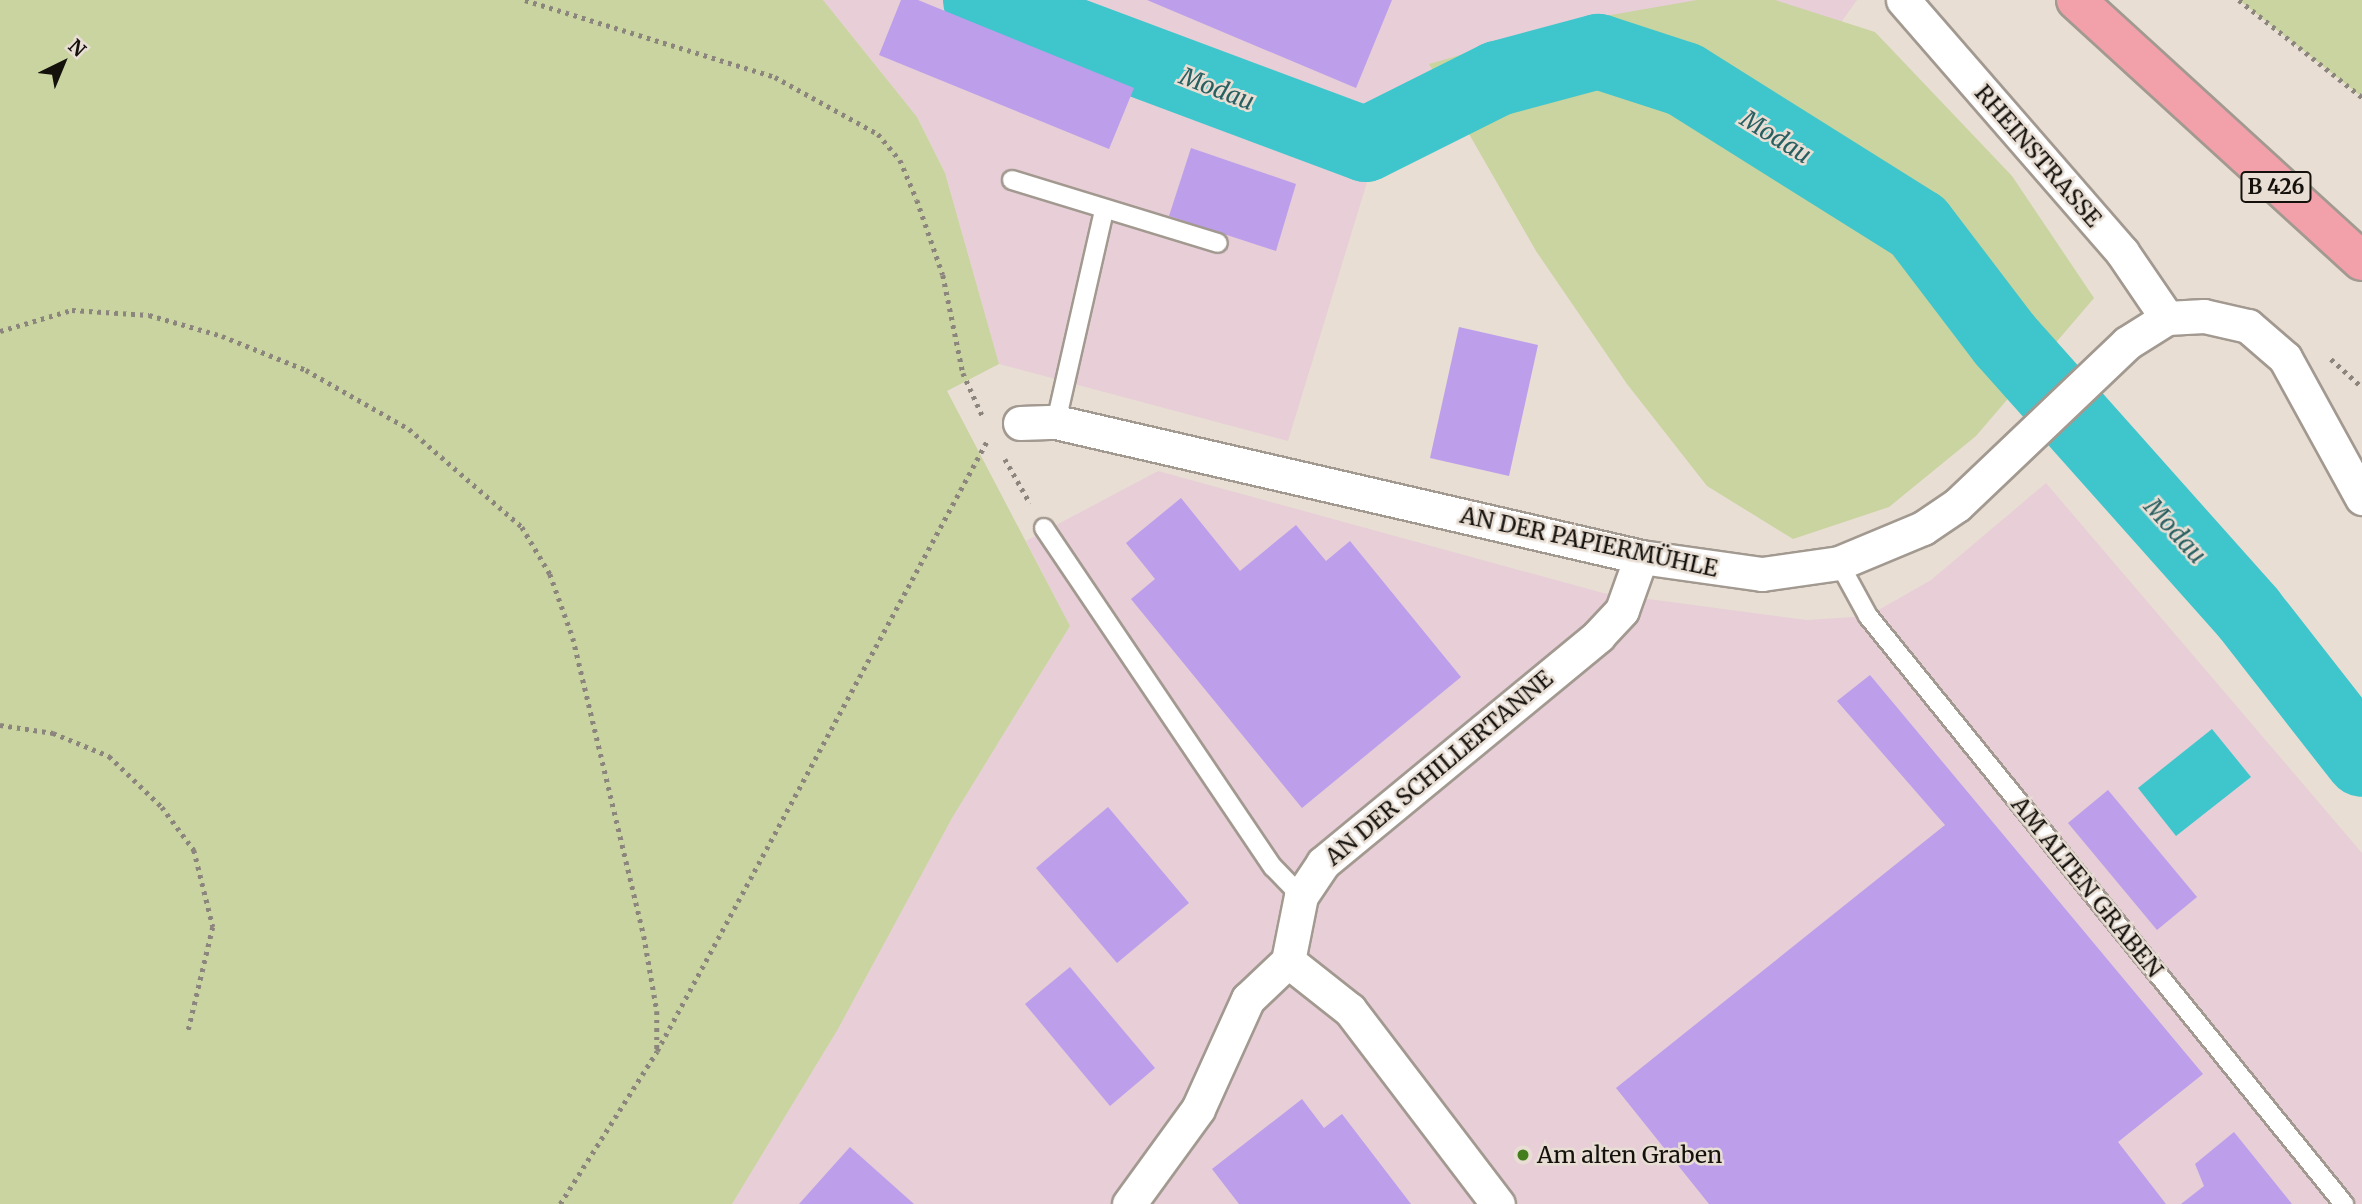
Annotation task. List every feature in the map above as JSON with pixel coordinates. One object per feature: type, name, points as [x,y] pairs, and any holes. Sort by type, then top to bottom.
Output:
[{"type":"main road","name":"B 426","points":[[2076,0],[2362,261]]},
{"type":"street","name":"RHEINSTRASSE","points":[[1903,0],[2122,252],[2166,318]]},
{"type":"street","points":[[2166,318],[2224,317],[2266,340],[2320,413],[2362,498]]},
{"type":"street","name":"AN DER PAPIERMÜHLE","points":[[1020,424],[1056,422],[1642,557],[1762,574],[1839,563],[1923,528],[2006,460],[2094,372],[2166,318]]},
{"type":"street","name":"AN DER SCHILLERTANNE","points":[[1288,961],[1301,896],[1352,834],[1598,636],[1622,610],[1642,557]]},
{"type":"street","points":[[1129,1204],[1198,1109],[1248,999],[1288,961],[1350,1010],[1498,1204]]},
{"type":"lane","points":[[1012,180],[1104,211],[1217,243]]},
{"type":"lane","points":[[1056,422],[1104,211]]},
{"type":"lane","points":[[1044,528],[1273,867],[1301,896]]},
{"type":"lane","name":"AM ALTEN GRABEN","points":[[1839,563],[1868,616],[2344,1204]]},
{"type":"path","points":[[525,0],[775,77],[878,134],[900,160],[917,200],[943,275],[963,373],[985,422]]},
{"type":"path","points":[[2239,0],[2362,97]]},
{"type":"path","points":[[0,331],[72,310],[149,315],[222,336],[306,370],[397,422],[522,527],[550,574],[573,638],[643,936],[657,1011],[657,1051]]},
{"type":"path","points":[[560,1204],[657,1051],[990,435],[1044,528]]},
{"type":"path","points":[[0,725],[53,733],[109,756],[162,807],[194,850],[213,927],[188,1032]]},
{"type":"shaded area","points":[[823,0],[1857,0],[1755,144],[1588,74],[1368,179],[1288,441],[999,364],[945,173],[917,117]]},
{"type":"shaded area","points":[[1158,471],[1603,593],[1807,620],[1868,616],[1931,580],[2046,483],[2362,853],[2362,1204],[732,1204],[838,1029],[952,818],[1070,626],[1026,541]]},
{"type":"green space","points":[[0,0],[823,0],[917,117],[945,173],[999,364],[947,391],[1070,626],[952,818],[838,1029],[732,1204],[0,1204]]},
{"type":"green space","points":[[1697,0],[1775,0],[1875,32],[2012,176],[2094,298],[1976,436],[1889,507],[1793,539],[1707,486],[1627,384],[1536,251],[1429,64],[1582,20]]},
{"type":"green space","points":[[2239,0],[2362,0],[2362,97],[2334,75]]},
{"type":"water","points":[[2212,729],[2251,777],[2176,836],[2138,788]]},
{"type":"building","points":[[901,0],[918,0],[1134,88],[1109,149],[879,55]]},
{"type":"building","points":[[1147,0],[1392,0],[1356,88]]},
{"type":"building","points":[[1191,148],[1296,184],[1276,251],[1169,216]]},
{"type":"building","points":[[1459,327],[1538,345],[1509,476],[1430,458]]},
{"type":"building","points":[[1181,498],[1240,571],[1296,525],[1326,561],[1350,541],[1461,677],[1302,808],[1131,599],[1155,579],[1126,543]]},
{"type":"building","points":[[1870,675],[2203,1074],[2118,1142],[2166,1204],[1709,1204],[1616,1088],[1945,825],[1837,701]]},
{"type":"building","points":[[2108,790],[2197,897],[2157,930],[2068,823]]},
{"type":"building","points":[[1108,807],[1189,903],[1117,963],[1036,868]]},
{"type":"building","points":[[1070,967],[1155,1068],[1110,1106],[1025,1004]]},
{"type":"building","points":[[1302,1099],[1324,1128],[1342,1114],[1411,1204],[1239,1204],[1212,1169]]},
{"type":"building","points":[[2234,1132],[2292,1204],[2181,1204],[2204,1186],[2195,1164]]},
{"type":"building","points":[[850,1147],[914,1204],[799,1204]]},
{"type":"waterway","name":"Modau","points":[[980,0],[1365,144],[1497,78],[1598,51],[1684,79],[1918,226],[2004,339],[2248,613],[2362,759]]},
{"type":"place","name":"Am alten Graben","points":[[1523,1155]]}]
